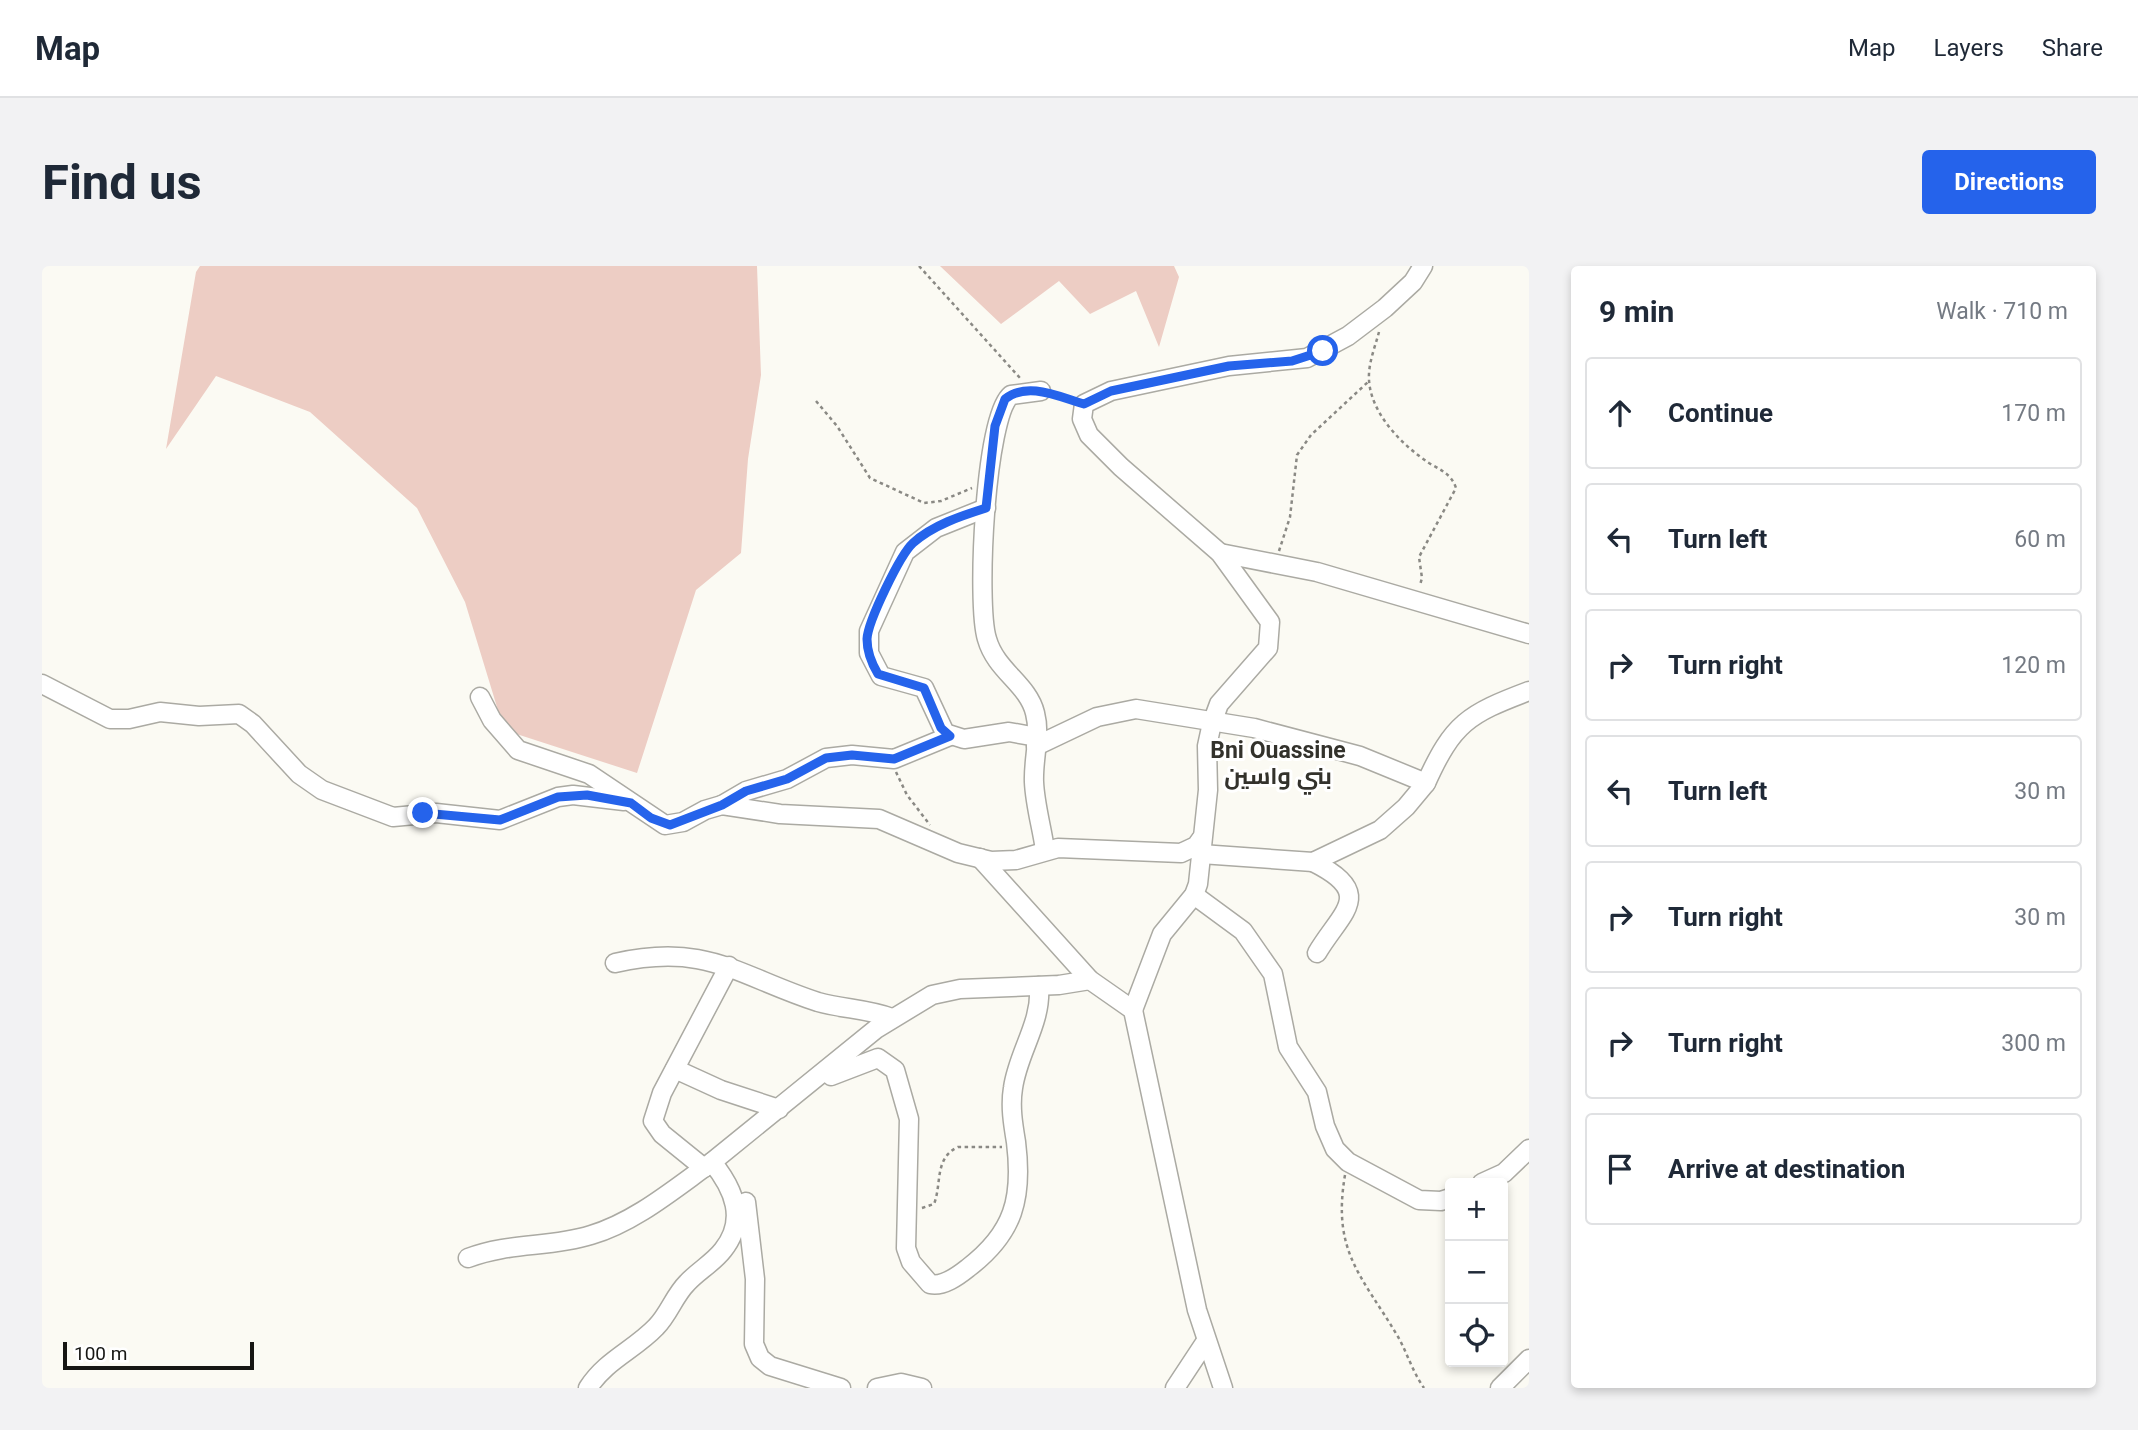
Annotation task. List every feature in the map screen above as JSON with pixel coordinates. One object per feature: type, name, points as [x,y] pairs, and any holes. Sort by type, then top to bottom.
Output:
[{"type":"street","points":[[1223,1388],[1206,1341],[1182,1245],[1133,1010],[1162,934],[1194,895],[1207,804],[1206,762],[1212,723],[1219,704],[1264,654],[1271,635],[1270,622],[1220,553],[1095,442],[1085,428],[1082,411],[1084,404],[1111,391],[1229,366],[1307,358],[1348,336],[1385,308],[1413,282],[1423,266]]},
{"type":"street","points":[[1041,391],[1019,392],[1005,399],[995,426],[986,508],[983,589],[986,636],[995,660],[1029,698],[1035,712],[1037,741],[1034,783],[1045,850]]},
{"type":"street","points":[[950,736],[941,728],[924,688],[878,674],[867,640],[873,617],[897,566],[913,543],[936,528],[986,508]]},
{"type":"street","points":[[1220,553],[1274,563],[1529,634]]},
{"type":"street","points":[[42,684],[110,719],[129,719],[160,712],[200,716],[239,713],[307,780],[323,790],[393,817],[436,813],[500,820],[558,797],[573,795],[600,796],[631,803]]},
{"type":"street","points":[[1313,862],[1380,830],[1406,807],[1426,783],[1458,727],[1479,711],[1529,691]]},
{"type":"street","points":[[480,697],[492,720],[518,750],[589,774],[651,818],[670,825],[722,805],[746,791],[787,779],[826,758],[852,755],[891,759],[950,736],[975,738],[1009,732],[1037,741],[1097,717],[1123,710],[1154,711],[1212,723],[1254,728],[1360,756],[1426,783]]},
{"type":"street","points":[[722,805],[772,813],[879,820],[958,853],[991,861],[1016,860],[1045,850],[1070,847],[1126,853],[1181,853],[1201,846],[1313,862],[1335,874],[1349,896],[1342,920],[1317,953]]},
{"type":"street","points":[[980,858],[1090,980],[1133,1010]]},
{"type":"street","points":[[1194,895],[1243,931],[1273,974],[1289,1047],[1317,1091],[1330,1141],[1348,1162],[1419,1200],[1445,1200]]},
{"type":"street","points":[[615,963],[640,957],[680,957],[729,966],[823,1003],[862,1008],[892,1018]]},
{"type":"street","points":[[729,966],[674,1069],[654,1114],[655,1128],[740,1186],[747,1207],[755,1279],[754,1344],[757,1352],[770,1366],[841,1388]]},
{"type":"street","points":[[468,1258],[494,1248],[591,1235],[622,1222],[713,1168],[801,1091],[892,1018],[932,995],[960,989],[1039,986],[1090,980]]},
{"type":"street","points":[[801,1091],[863,1061],[878,1058],[889,1063],[900,1080],[909,1119],[905,1248],[911,1262],[930,1284],[937,1285],[953,1278],[995,1245],[1013,1216],[1017,1193],[1013,1086],[1022,1052],[1039,1014],[1039,986]]},
{"type":"street","points":[[674,1069],[721,1090],[779,1110]]},
{"type":"street","points":[[1493,1178],[1504,1173],[1529,1149]]},
{"type":"street","points":[[588,1388],[604,1367],[644,1339],[659,1324],[679,1291],[724,1249],[737,1218],[731,1188],[713,1168]]},
{"type":"street","points":[[1175,1388],[1206,1341]]},
{"type":"street","points":[[1500,1388],[1529,1359]]},
{"type":"street","points":[[877,1388],[901,1382],[922,1388]]},
{"type":"path","points":[[919,266],[1018,377],[1041,391],[1084,404]]},
{"type":"path","points":[[1379,331],[1369,381],[1376,407],[1389,426],[1414,452],[1449,475],[1456,488],[1419,557],[1421,584],[1407,598]]},
{"type":"path","points":[[1274,563],[1290,517],[1297,455],[1311,435],[1369,381]]},
{"type":"path","points":[[816,401],[837,426],[870,478],[906,497],[933,503],[988,481]]},
{"type":"path","points":[[891,759],[907,795],[934,830]]},
{"type":"path","points":[[906,1208],[928,1208],[933,1204],[941,1168],[951,1150],[1016,1145]]},
{"type":"path","points":[[1348,1162],[1340,1204],[1350,1259],[1397,1335],[1423,1388]]},
{"type":"shaded area","points":[[200,266],[757,266],[761,375],[748,459],[741,553],[696,590],[637,773],[504,730],[465,602],[417,508],[310,412],[216,376],[166,449],[196,272]]},
{"type":"shaded area","points":[[940,266],[1174,266],[1179,277],[1159,347],[1136,291],[1090,314],[1059,281],[1001,324]]},
{"type":"district","name":"Bni Ouassine بني واسين","points":[[1278,763]]},
{"type":"route","points":[[423,813],[449,813],[500,820],[558,797],[587,795],[631,803],[665,825],[677,824],[722,805],[746,791],[787,779],[814,762],[835,755],[894,759],[950,736],[941,728],[933,703],[924,688],[912,682],[891,681],[878,674],[873,666],[867,640],[873,617],[897,566],[913,543],[936,528],[986,508],[995,426],[1005,399],[1019,392],[1041,391],[1084,404],[1091,397],[1124,388],[1229,366],[1292,361],[1323,351]]}]
